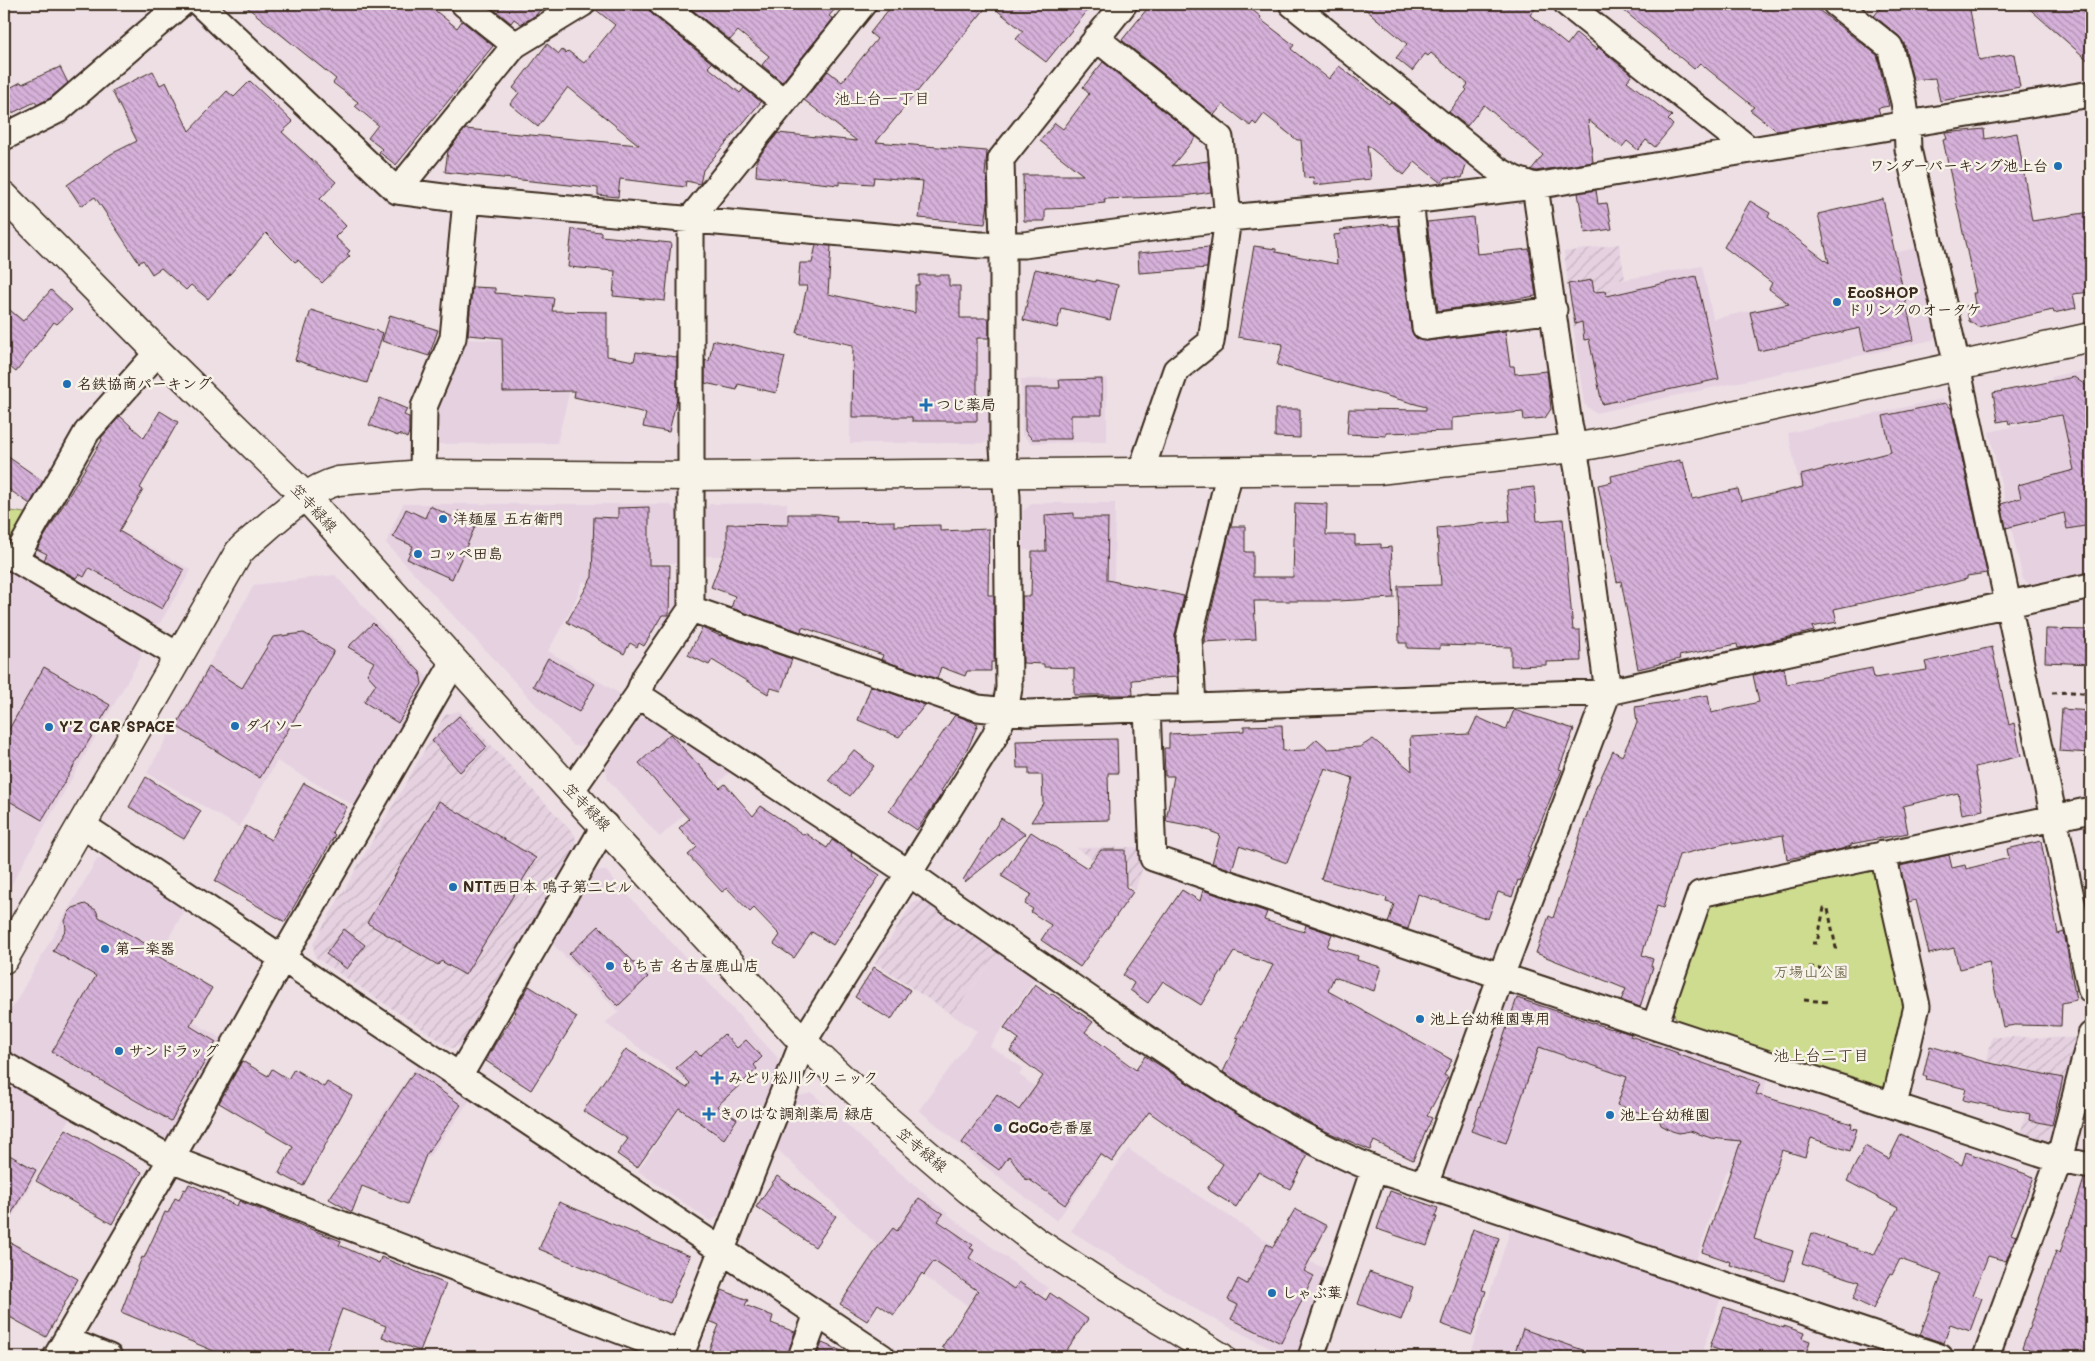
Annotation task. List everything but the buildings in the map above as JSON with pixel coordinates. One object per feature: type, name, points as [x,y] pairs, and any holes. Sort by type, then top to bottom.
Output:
[{"type":"street","points":[[4,138],[58,110],[181,4]]},
{"type":"street","points":[[200,4],[397,191],[466,200],[1003,246],[1228,218],[1410,201],[1535,186],[2091,94]]},
{"type":"street","points":[[464,4],[515,45]]},
{"type":"street","points":[[397,191],[515,45],[582,4]]},
{"type":"street","points":[[662,4],[784,102]]},
{"type":"street","points":[[4,1065],[171,1159],[680,1356],[804,1042],[994,737],[1005,712],[1009,688],[1001,159],[1124,4]]},
{"type":"street","points":[[1292,4],[1498,170],[1514,179],[1535,186]]},
{"type":"street","points":[[1567,4],[1749,150]]},
{"type":"street","points":[[1836,4],[1890,47],[1904,102],[1908,149],[1957,367],[2091,990]]},
{"type":"street","points":[[571,791],[638,695],[645,676],[690,610],[691,218],[858,6]]},
{"type":"street","points":[[1096,38],[1220,138],[1228,218],[1211,342],[1176,370],[1141,471]]},
{"type":"street","points":[[1426,1185],[1501,976],[1608,692],[1578,472],[1535,186]]},
{"type":"street","name":"笠寺緑線","points":[[4,196],[158,352],[306,497],[571,791],[605,825],[804,1042],[885,1118],[969,1190],[1021,1229],[1104,1286],[1221,1357]]},
{"type":"street","points":[[424,474],[424,407],[453,338],[466,200]]},
{"type":"street","points":[[1410,201],[1425,326],[1554,310]]},
{"type":"street","points":[[4,959],[239,552],[318,488],[338,481],[424,474],[690,476],[1378,470],[1573,448],[2091,337]]},
{"type":"street","points":[[158,352],[87,432],[15,559],[179,656]]},
{"type":"street","points":[[1193,706],[1189,638],[1230,471]]},
{"type":"street","points":[[690,610],[978,708],[1027,713],[1608,692],[2091,586]]},
{"type":"street","points":[[109,1357],[61,1349],[171,1159],[282,959],[454,662]]},
{"type":"street","points":[[638,695],[909,873],[1183,1064],[1273,1118],[1352,1160],[1374,1169],[1940,1357]]},
{"type":"street","points":[[1147,708],[1153,858],[1501,976],[1656,1025],[2059,1160],[2091,1166]]},
{"type":"street","points":[[1656,1025],[1700,894],[2091,810]]},
{"type":"street","points":[[82,825],[882,1357]]},
{"type":"street","points":[[460,1075],[605,825]]},
{"type":"street","points":[[1883,854],[1917,1006],[1894,1105]]},
{"type":"street","points":[[1986,1357],[2059,1160],[2091,1035]]},
{"type":"street","points":[[1311,1357],[1374,1169]]},
{"type":"street","points":[[801,1357],[817,1314]]},
{"type":"path","points":[[2028,697],[2072,692],[2091,694]]},
{"type":"path","points":[[1812,943],[1817,943],[1824,908],[1828,908],[1836,948],[1838,949]]},
{"type":"path","points":[[1809,967],[1834,970]]},
{"type":"path","points":[[1804,1000],[1830,1002]]},
{"type":"shaded area","points":[[1619,244],[1625,279],[1610,282],[1618,326],[1574,332],[1564,252]]},
{"type":"shaded area","points":[[1921,247],[1940,333],[1932,340],[1595,413],[1584,404],[1574,332],[1618,326],[1610,282],[1702,266],[1713,319],[1776,305],[1814,254],[1835,266]]},
{"type":"shaded area","points":[[459,339],[581,343],[557,443],[430,444],[430,409]]},
{"type":"shaded area","points":[[910,340],[992,341],[993,435],[985,443],[850,443],[850,361],[910,360]]},
{"type":"shaded area","points":[[2085,370],[2091,397],[2091,470],[2073,474],[2091,556],[2091,575],[2033,588],[2023,579],[1989,432],[2060,416],[2051,377]]},
{"type":"shaded area","points":[[1107,378],[1107,442],[1031,443],[1022,435],[1021,379]]},
{"type":"shaded area","points":[[1942,399],[1955,408],[1974,495],[1810,532],[1788,433]]},
{"type":"shaded area","points":[[787,503],[787,557],[702,556],[703,512],[710,504]]},
{"type":"shaded area","points":[[1033,503],[1115,503],[1114,581],[1074,582],[1074,550],[1023,550],[1023,511]]},
{"type":"shaded area","points":[[403,504],[669,504],[679,513],[679,563],[617,564],[616,581],[680,581],[680,604],[664,628],[583,581],[573,606],[548,651],[620,694],[586,745],[574,746],[386,543]]},
{"type":"shaded area","points":[[47,514],[91,542],[113,548],[123,532],[191,570],[160,623],[150,625],[31,557],[29,543]]},
{"type":"shaded area","points":[[4,567],[140,646],[141,657],[4,897]]},
{"type":"shaded area","points":[[335,575],[427,677],[428,688],[358,808],[277,761],[239,827],[147,773],[254,585]]},
{"type":"shaded area","points":[[459,711],[575,835],[576,850],[463,1045],[451,1048],[315,957],[313,944],[445,715]]},
{"type":"shaded area","points":[[652,716],[732,770],[660,837],[608,780],[606,768],[638,719]]},
{"type":"shaded area","points":[[1142,847],[1143,867],[1135,890],[1077,848]]},
{"type":"shaded area","points":[[110,855],[187,906],[138,991],[227,1041],[170,1137],[159,1138],[4,1050],[4,1022],[97,859]]},
{"type":"shaded area","points":[[590,871],[606,871],[777,1057],[779,1065],[721,1215],[710,1221],[638,1171],[694,1088],[605,1023],[619,1012],[550,941]]},
{"type":"shaded area","points":[[926,900],[999,951],[952,1015],[875,963],[913,902]]},
{"type":"shaded area","points":[[999,951],[1037,976],[990,1046],[1023,1068],[1019,1075],[1052,1098],[1064,1149],[1093,1169],[1057,1221],[997,1176],[919,1110],[977,1031],[952,1015]]},
{"type":"shaded area","name":"池上台幼稚園","points":[[1522,992],[1769,1074],[1742,1157],[1725,1173],[1695,1263],[1451,1182],[1445,1170],[1505,1000]]},
{"type":"shaded area","points":[[1992,1037],[2080,1038],[2055,1136],[2041,1143],[2020,1136],[2035,1071],[1987,1061]]},
{"type":"shaded area","points":[[420,1062],[473,1096],[428,1158],[369,1133]]},
{"type":"shaded area","points":[[4,1079],[71,1116],[5,1229],[4,1228]]},
{"type":"shaded area","points":[[812,1093],[956,1221],[1048,1288],[1015,1337],[877,1245],[774,1146],[793,1097]]},
{"type":"shaded area","points":[[1128,1149],[1271,1244],[1326,1269],[1300,1350],[1287,1357],[1197,1310],[1071,1231]]},
{"type":"shaded area","points":[[1511,1228],[1721,1297],[1701,1357],[1469,1357]]},
{"type":"green space","points":[[4,510],[31,514],[4,559]]},
{"type":"green space","name":"万場山公園","points":[[1871,868],[1883,876],[1911,1004],[1893,1082],[1879,1089],[1678,1022],[1672,1010],[1704,910],[1712,901]]},
{"type":"place","name":"ワンダーパーキング池上台","points":[[2058,166]]},
{"type":"place","name":"EcoSHOP ドリンクのオータケ","points":[[1837,302]]},
{"type":"place","name":"名鉄協商パーキング","points":[[67,384]]},
{"type":"place","name":"つじ薬局","points":[[926,405]]},
{"type":"place","name":"洋麺屋 五右衛門","points":[[443,519]]},
{"type":"place","name":"コッペ田島","points":[[418,554]]},
{"type":"place","name":"ダイソー","points":[[235,726]]},
{"type":"place","name":"Y'Z CAR SPACE","points":[[49,727]]},
{"type":"place","name":"NTT西日本 鳴子第二ビル","points":[[453,887]]},
{"type":"place","name":"第一楽器","points":[[105,949]]},
{"type":"place","name":"もち吉 名古屋鹿山店","points":[[610,966]]},
{"type":"place","name":"池上台幼稚園専用","points":[[1420,1019]]},
{"type":"place","name":"サンドラッグ","points":[[119,1051]]},
{"type":"place","name":"みどり松川クリニック","points":[[717,1078]]},
{"type":"place","name":"きのはな調剤薬局 緑店","points":[[709,1114]]},
{"type":"place","name":"池上台幼稚園","points":[[1610,1115]]},
{"type":"place","name":"CoCo壱番屋","points":[[998,1128]]},
{"type":"place","name":"しゃぶ葉","points":[[1272,1293]]},
{"type":"district","name":"池上台一丁目","points":[[882,98]]},
{"type":"district","name":"池上台二丁目","points":[[1821,1055]]}]
